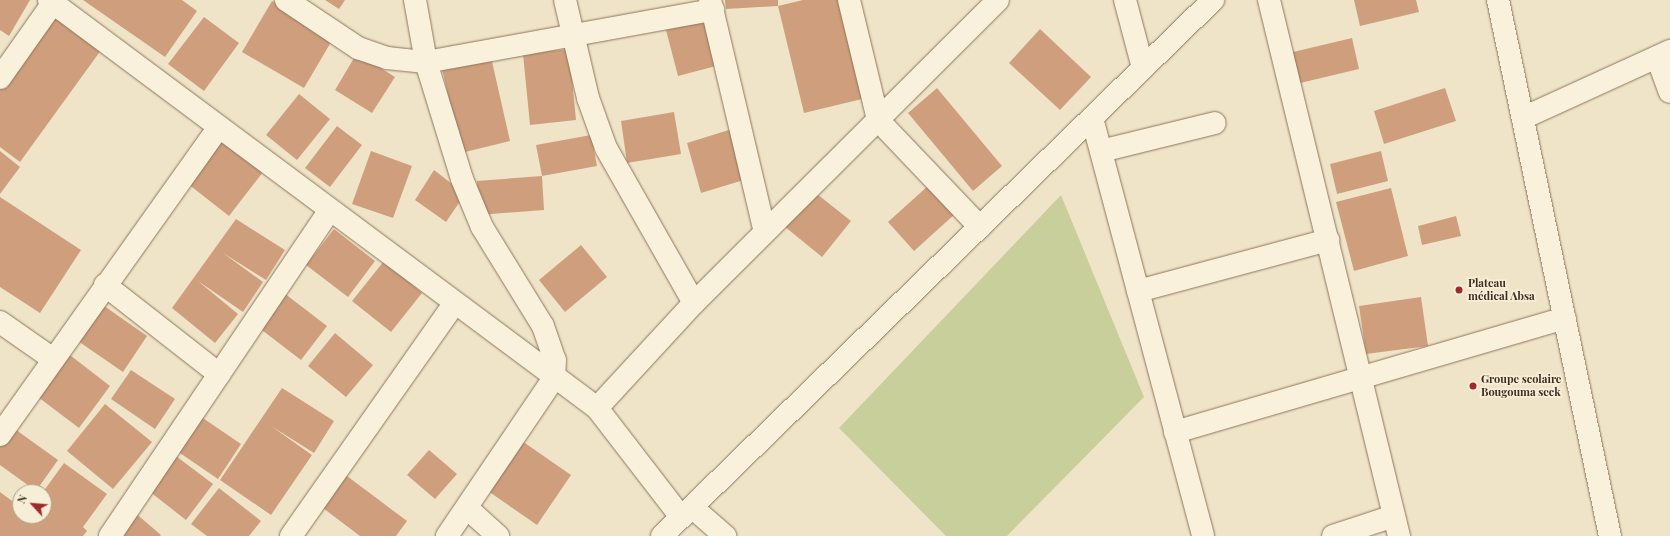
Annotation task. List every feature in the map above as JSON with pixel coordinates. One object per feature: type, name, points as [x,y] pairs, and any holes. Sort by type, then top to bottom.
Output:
[{"type":"street","points":[[286,0],[358,48],[387,58],[426,62],[573,35],[711,5],[765,232]]},
{"type":"street","points":[[414,0],[426,62],[462,180],[482,227],[522,286],[550,341],[555,360],[554,378],[447,536]]},
{"type":"street","points":[[565,0],[588,98],[606,148],[694,303]]},
{"type":"street","points":[[849,0],[878,120],[980,227]]},
{"type":"street","points":[[597,408],[694,303],[998,0]]},
{"type":"street","points":[[1125,0],[1143,68]]},
{"type":"street","points":[[662,536],[1212,0]]},
{"type":"street","points":[[1269,0],[1396,526],[1333,536]]},
{"type":"street","points":[[1498,0],[1610,536]]},
{"type":"street","points":[[0,78],[52,1],[454,304],[597,408],[687,513],[725,536]]},
{"type":"street","points":[[1523,118],[1663,54],[1670,92]]},
{"type":"street","points":[[1092,118],[1203,536]]},
{"type":"street","points":[[1101,151],[1215,123]]},
{"type":"street","points":[[0,435],[218,127]]},
{"type":"street","points":[[110,536],[330,210]]},
{"type":"street","points":[[1138,291],[1328,240]]},
{"type":"street","points":[[105,286],[219,374]]},
{"type":"street","points":[[291,536],[454,304]]},
{"type":"street","points":[[1175,432],[1565,318]]},
{"type":"street","points":[[0,322],[53,359]]},
{"type":"street","points":[[467,508],[498,536]]},
{"type":"green space","points":[[1061,195],[1144,397],[1007,536],[946,536],[839,428]]},
{"type":"building","points":[[0,0],[30,0],[9,36],[0,30]]},
{"type":"building","points":[[83,0],[182,0],[197,11],[165,57]]},
{"type":"building","points":[[325,0],[345,0],[339,9]]},
{"type":"building","points":[[725,0],[778,0],[778,6],[726,9]]},
{"type":"building","points":[[803,0],[839,0],[862,99],[804,113],[778,6]]},
{"type":"building","points":[[1354,0],[1416,0],[1419,12],[1360,26]]},
{"type":"building","points":[[272,1],[334,37],[304,88],[242,52]]},
{"type":"building","points":[[52,9],[104,46],[20,162],[0,147],[0,82]]},
{"type":"building","points":[[204,17],[239,43],[204,91],[168,64]]},
{"type":"building","points":[[704,20],[716,66],[678,76],[666,30]]},
{"type":"building","points":[[1040,29],[1091,77],[1060,110],[1009,63]]},
{"type":"building","points":[[1352,38],[1359,69],[1296,84],[1289,53]]},
{"type":"building","points":[[569,49],[576,120],[530,125],[523,54]]},
{"type":"building","points":[[357,53],[395,77],[372,113],[335,90]]},
{"type":"building","points":[[491,57],[510,141],[461,153],[442,68]]},
{"type":"building","points":[[937,88],[1002,166],[973,191],[908,113]]},
{"type":"building","points":[[1445,88],[1456,121],[1384,144],[1374,111]]},
{"type":"building","points":[[299,94],[330,119],[297,160],[266,135]]},
{"type":"building","points":[[674,112],[681,154],[627,163],[621,121]]},
{"type":"building","points":[[337,126],[362,145],[330,187],[305,168]]},
{"type":"building","points":[[732,129],[747,179],[701,193],[687,143]]},
{"type":"building","points":[[591,135],[597,166],[542,176],[536,145]]},
{"type":"building","points":[[217,137],[263,172],[229,216],[183,180]]},
{"type":"building","points":[[0,151],[20,167],[0,194]]},
{"type":"building","points":[[371,151],[412,166],[393,218],[352,204]]},
{"type":"building","points":[[1381,151],[1388,181],[1337,194],[1330,164]]},
{"type":"building","points":[[434,170],[465,194],[446,222],[415,200]]},
{"type":"building","points":[[542,176],[544,210],[479,215],[477,181]]},
{"type":"building","points":[[929,185],[955,214],[914,251],[888,222]]},
{"type":"building","points":[[1391,188],[1408,256],[1354,271],[1336,202]]},
{"type":"building","points":[[812,190],[851,221],[822,257],[784,226]]},
{"type":"building","points":[[0,197],[81,250],[40,313],[0,287]]},
{"type":"building","points":[[1456,216],[1461,236],[1422,245],[1418,226]]},
{"type":"building","points":[[236,219],[285,250],[266,280],[223,253],[263,282],[243,312],[198,281],[238,314],[215,343],[172,308]]},
{"type":"building","points":[[334,229],[375,261],[348,297],[306,265]]},
{"type":"building","points":[[581,245],[607,277],[565,312],[539,280]]},
{"type":"building","points":[[384,261],[422,293],[391,332],[352,301]]},
{"type":"building","points":[[284,293],[327,326],[301,360],[258,327]]},
{"type":"building","points":[[1421,297],[1428,346],[1366,354],[1359,306]]},
{"type":"building","points":[[100,303],[147,336],[123,372],[75,339]]},
{"type":"building","points":[[335,333],[373,365],[346,397],[308,366]]},
{"type":"building","points":[[66,352],[110,386],[79,428],[34,394]]},
{"type":"building","points":[[131,370],[175,399],[155,429],[111,399]]},
{"type":"building","points":[[282,388],[334,421],[314,453],[271,426],[312,455],[271,515],[220,480]]},
{"type":"building","points":[[105,404],[152,442],[113,489],[67,451]]},
{"type":"building","points":[[194,412],[241,444],[218,479],[171,447]]},
{"type":"building","points":[[12,427],[58,460],[41,484],[26,484],[0,465],[0,444]]},
{"type":"building","points":[[522,441],[571,475],[537,525],[488,491]]},
{"type":"building","points":[[429,450],[457,474],[435,499],[407,475]]},
{"type":"building","points":[[172,453],[213,484],[186,520],[145,488]]},
{"type":"building","points":[[64,463],[107,494],[83,527],[87,531],[83,536],[0,536],[0,492],[12,501],[12,524],[52,524],[52,484],[49,484]]},
{"type":"building","points":[[339,470],[407,521],[396,536],[360,536],[315,502]]},
{"type":"building","points":[[219,488],[261,521],[249,536],[207,536],[191,524]]},
{"type":"building","points":[[133,511],[161,535],[119,536]]},
{"type":"place","name":"Plateau médical Absa","points":[[1459,290]]},
{"type":"place","name":"Groupe scolaire Bougouma seck","points":[[1473,386]]}]
